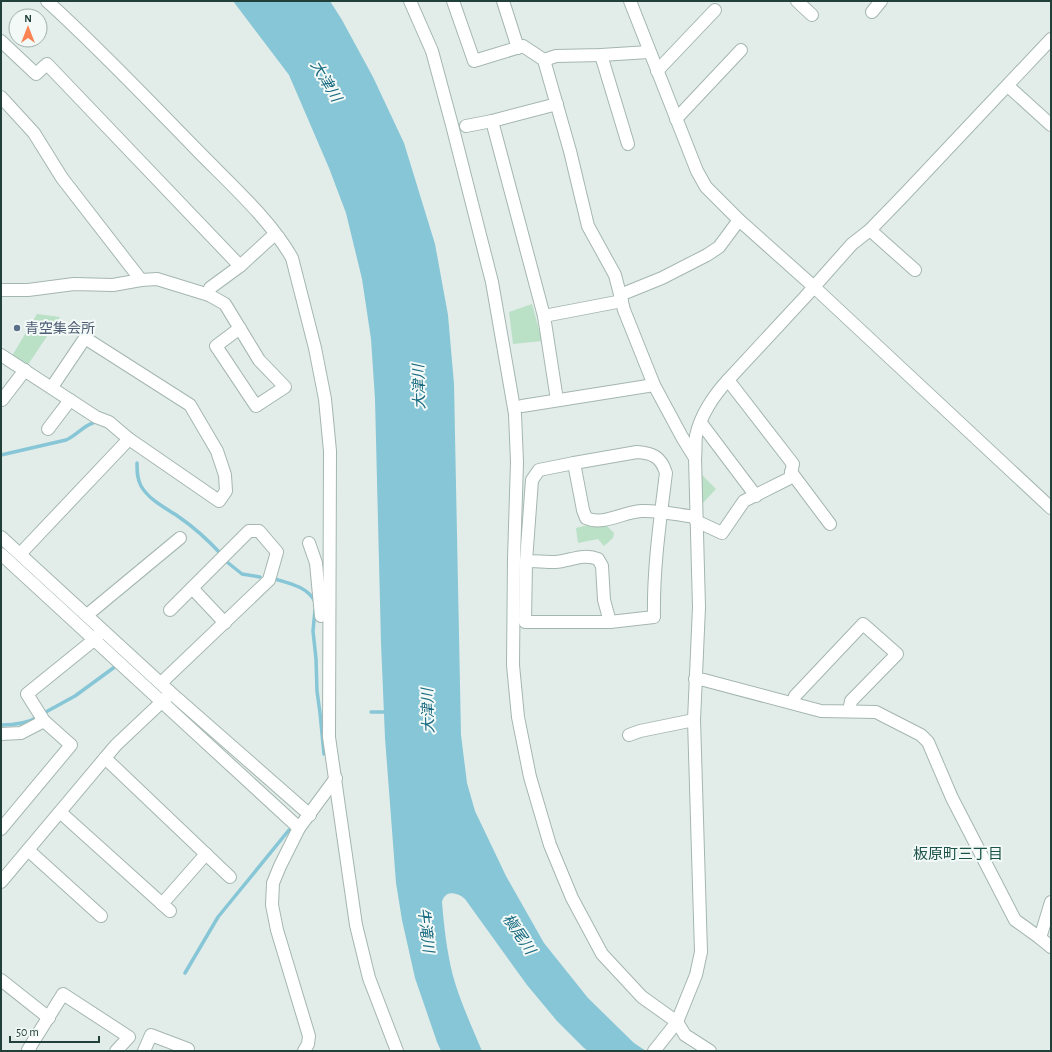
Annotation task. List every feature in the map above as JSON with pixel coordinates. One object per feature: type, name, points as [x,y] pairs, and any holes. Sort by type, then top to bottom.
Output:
[{"type":"street","points":[[48,1],[253,207],[285,246],[292,258],[315,348],[325,400],[330,451],[329,737],[356,925],[369,978],[397,1051]]},
{"type":"street","points":[[410,1],[432,51],[454,132],[492,282],[516,414],[517,462],[513,665],[518,717],[530,777],[552,851],[572,898],[602,954],[642,997],[674,1026],[710,1051]]},
{"type":"street","points":[[453,1],[474,61],[523,46],[544,60],[570,151],[588,226],[615,275],[621,298],[654,385],[695,458]]},
{"type":"street","points":[[503,1],[518,48]]},
{"type":"street","points":[[630,1],[697,171],[706,187],[739,220],[813,286],[1051,508]]},
{"type":"street","points":[[797,1],[812,15]]},
{"type":"street","points":[[872,12],[881,1]]},
{"type":"street","points":[[657,70],[715,10]]},
{"type":"street","points":[[654,1051],[674,1026],[696,975],[701,952],[694,720],[699,607],[695,458],[696,436],[704,414],[716,393],[805,297],[813,286],[852,244],[870,230],[1051,39]]},
{"type":"street","points":[[1,41],[36,74],[47,64],[240,266]]},
{"type":"street","points":[[676,119],[741,50]]},
{"type":"street","points":[[544,60],[556,56],[650,52]]},
{"type":"street","points":[[601,55],[628,144]]},
{"type":"street","points":[[1008,86],[1051,125]]},
{"type":"street","points":[[1,97],[34,133],[62,178],[140,280]]},
{"type":"street","points":[[466,126],[492,121],[557,104]]},
{"type":"street","points":[[492,121],[544,316],[557,400]]},
{"type":"street","points":[[544,316],[621,298],[707,256],[719,247],[739,220]]},
{"type":"street","points":[[870,230],[915,270]]},
{"type":"street","points":[[209,295],[210,288],[240,266],[275,234]]},
{"type":"street","points":[[1,290],[28,290],[74,284],[113,285],[140,280],[157,279],[209,295],[225,304],[240,328],[259,360],[285,387],[256,406],[216,346],[240,328]]},
{"type":"street","points":[[1,355],[96,417],[109,422],[129,439],[219,501],[226,491],[225,475],[217,451],[190,405],[85,338],[52,387]]},
{"type":"street","points":[[2,400],[25,370]]},
{"type":"street","points":[[574,462],[583,510],[586,518],[592,520],[606,520],[625,513],[641,511],[661,513],[696,519],[722,533],[744,501],[790,478],[793,464],[728,380]]},
{"type":"street","points":[[522,406],[654,385]]},
{"type":"street","points":[[48,429],[70,400]]},
{"type":"street","points":[[701,423],[756,496]]},
{"type":"street","points":[[20,554],[129,439]]},
{"type":"street","points":[[637,452],[649,453],[657,458],[663,465],[666,473],[654,583],[654,617],[610,622],[525,622],[526,561],[532,480],[539,470],[574,462],[637,452]]},
{"type":"street","points":[[791,472],[830,524]]},
{"type":"street","points":[[161,683],[269,580],[277,552],[259,532],[249,531],[170,610]]},
{"type":"street","points":[[1,537],[171,692],[310,815]]},
{"type":"street","points":[[87,615],[180,538]]},
{"type":"street","points":[[309,542],[316,563],[322,626],[329,643]]},
{"type":"street","points":[[1,554],[299,828]]},
{"type":"street","points":[[526,561],[556,562],[591,556],[598,559],[602,566],[604,600],[610,622]]},
{"type":"street","points":[[192,588],[225,623]]},
{"type":"street","points":[[793,703],[795,696],[864,624],[897,654],[851,701],[849,712]]},
{"type":"street","points":[[1,829],[71,745],[44,721],[28,694],[95,639],[103,630]]},
{"type":"street","points":[[695,679],[793,703],[821,712],[876,712],[921,735],[928,742],[952,798],[1015,920],[1051,947]]},
{"type":"street","points":[[1,882],[116,745],[171,692]]},
{"type":"street","points":[[629,735],[640,731],[694,720]]},
{"type":"street","points":[[3,736],[21,733],[44,721]]},
{"type":"street","points":[[105,758],[230,877]]},
{"type":"street","points":[[304,1051],[308,1044],[309,1036],[272,905],[273,883],[299,828],[336,778]]},
{"type":"street","points":[[266,798],[276,786]]},
{"type":"street","points":[[60,812],[166,908],[206,854]]},
{"type":"street","points":[[28,850],[101,916]]},
{"type":"street","points":[[1040,938],[1051,902]]},
{"type":"street","points":[[1,980],[49,1018]]},
{"type":"street","points":[[30,1051],[28,1050],[63,994],[129,1037],[116,1051]]},
{"type":"street","points":[[144,1051],[151,1034],[188,1049],[188,1051]]},
{"type":"green space","points":[[532,304],[542,341],[513,344],[509,312]]},
{"type":"green space","points":[[37,314],[60,317],[27,366],[12,356]]},
{"type":"green space","points":[[700,473],[716,489],[701,505]]},
{"type":"green space","points":[[588,525],[606,525],[614,533],[613,538],[604,546],[598,539],[578,543],[576,528]]},
{"type":"water","points":[[233,1],[330,1],[373,77],[404,143],[435,244],[448,315],[454,384],[461,735],[467,783],[475,811],[506,876],[544,943],[588,998],[634,1043],[646,1051],[588,1051],[584,1048],[557,1021],[527,985],[465,899],[452,893],[446,895],[442,902],[449,958],[459,995],[482,1051],[441,1051],[437,1042],[415,978],[402,920],[396,883],[385,738],[375,399],[371,339],[362,279],[346,213],[329,168],[289,75]]},
{"type":"waterway","points":[[1,455],[66,440],[93,423]]},
{"type":"waterway","points":[[137,463],[141,486],[149,496],[158,504],[190,525],[221,554]]},
{"type":"waterway","points":[[227,562],[242,574],[260,577]]},
{"type":"waterway","points":[[275,579],[298,586],[308,593],[315,602]]},
{"type":"waterway","points":[[315,610],[313,631],[317,691],[324,754]]},
{"type":"waterway","points":[[44,713],[75,696],[116,666]]},
{"type":"waterway","points":[[371,712],[387,712]]},
{"type":"waterway","points":[[1,725],[20,724],[38,717]]},
{"type":"waterway","points":[[185,973],[218,917],[289,830]]},
{"type":"place","name":"青空集会所","points":[[17,328]]},
{"type":"district","name":"板原町三丁目","points":[[958,854]]},
{"type":"water label","name":"大津川","points":[[326,81]]},
{"type":"water label","name":"大津川","points":[[419,387]]},
{"type":"water label","name":"大津川","points":[[428,711]]},
{"type":"water label","name":"牛滝川","points":[[426,930]]},
{"type":"water label","name":"槇尾川","points":[[519,934]]}]
